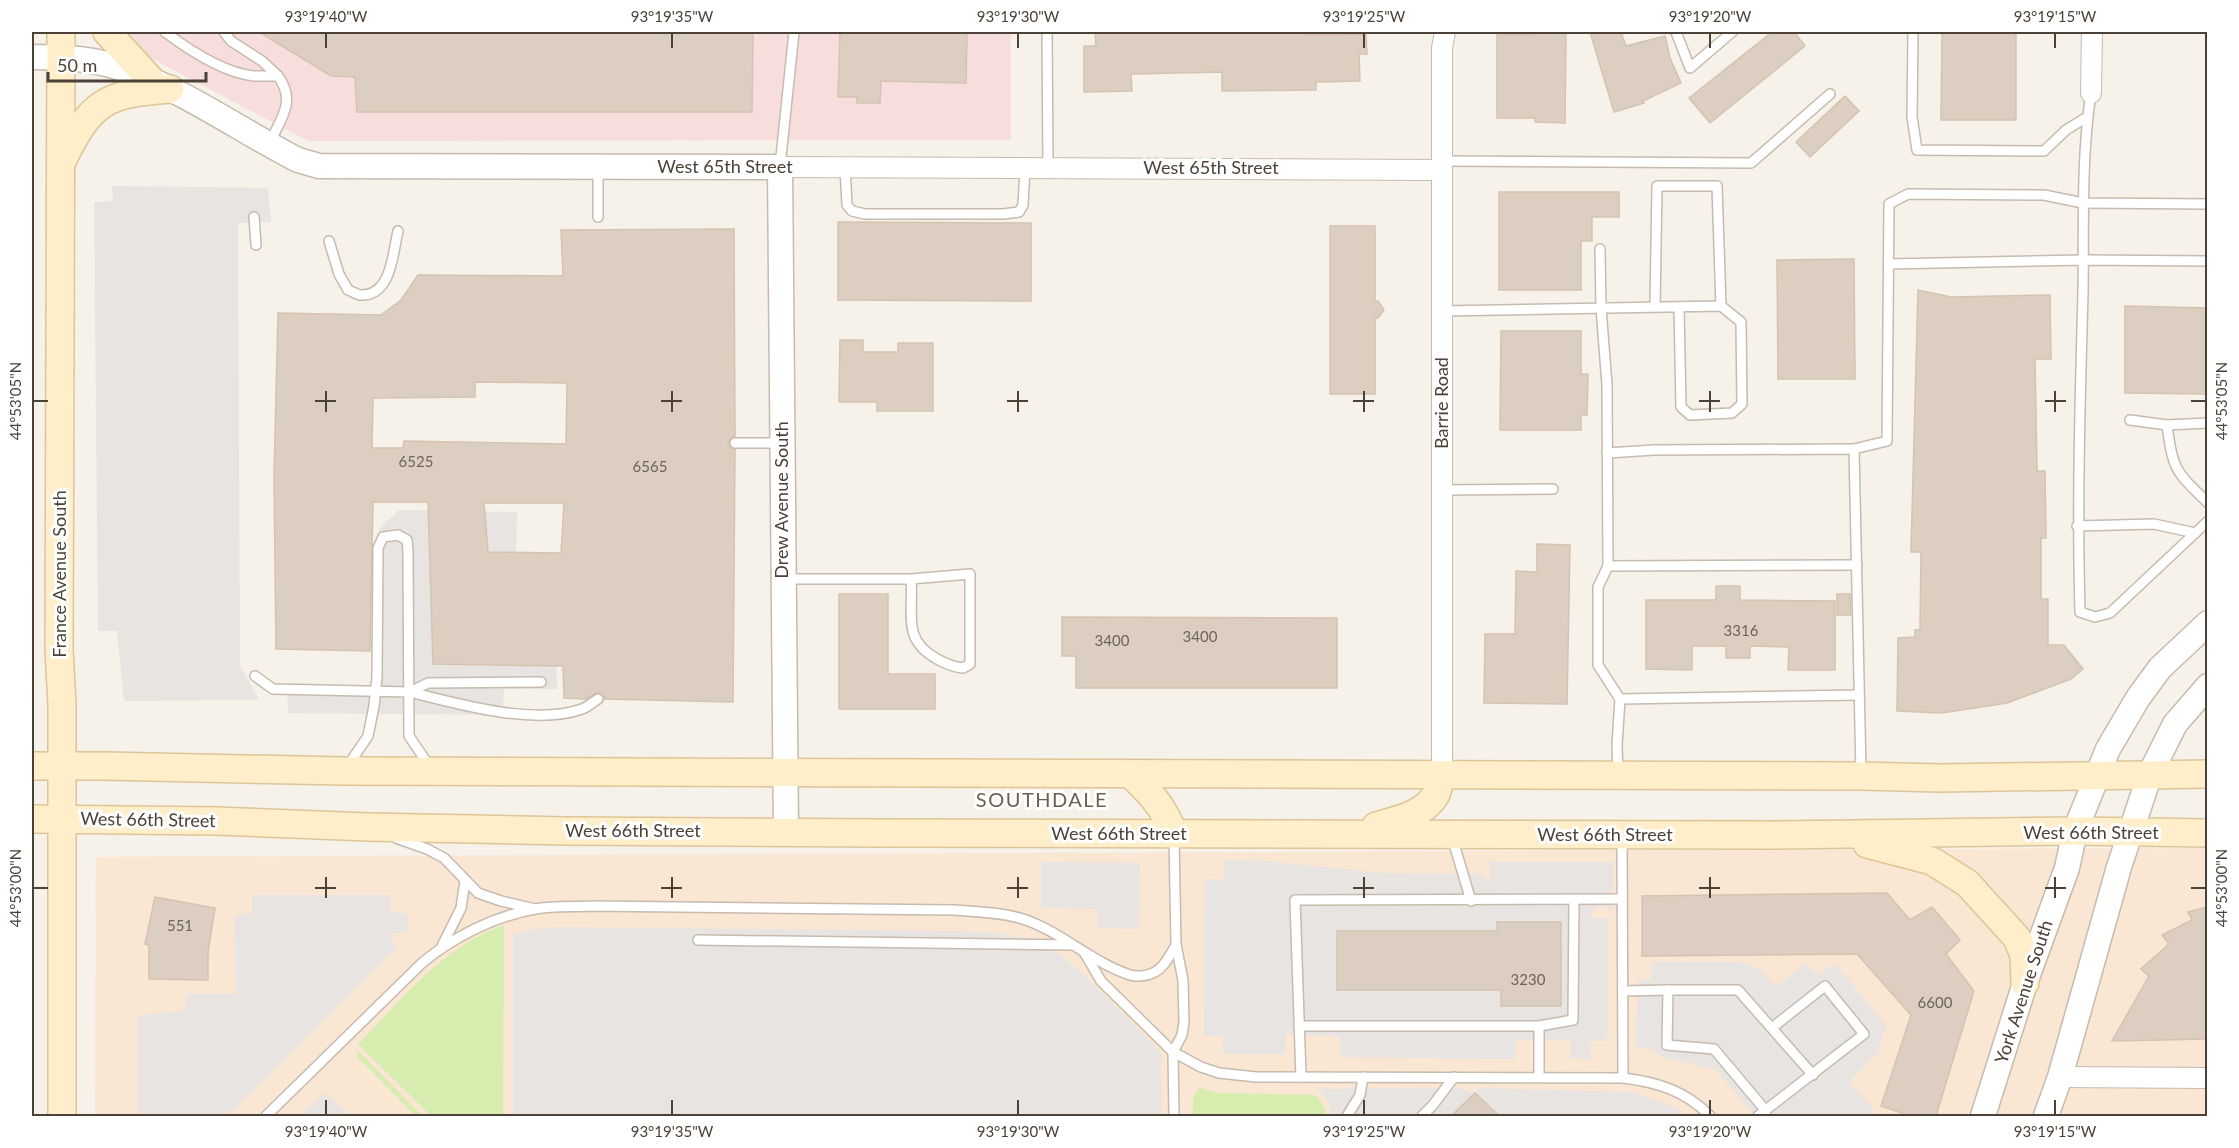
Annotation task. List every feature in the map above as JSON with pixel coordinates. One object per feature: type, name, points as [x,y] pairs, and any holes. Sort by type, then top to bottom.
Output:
[{"type":"main road","points":[[61,163],[79,128],[96,108],[119,96],[160,84],[106,32]]},
{"type":"main road","name":"France Avenue South","points":[[61,44],[58,650],[62,705],[62,1116]]},
{"type":"main road","points":[[32,766],[344,771],[1940,778],[2208,774]]},
{"type":"main road","points":[[1130,774],[1152,794],[1168,819],[1174,834]]},
{"type":"main road","points":[[1343,835],[1408,817],[1435,796],[1442,775]]},
{"type":"main road","name":"West 66th Street","points":[[32,819],[566,831],[1622,836],[2075,831],[2208,833]]},
{"type":"main road","points":[[1831,835],[1932,861],[1967,883],[2017,938],[2024,955],[2025,983]]},
{"type":"street","name":"Barrie Road","points":[[1442,775],[1442,48],[1445,32]]},
{"type":"street","points":[[2091,93],[2092,32]]},
{"type":"street","name":"West 65th Street","points":[[32,57],[61,44],[160,84],[298,160],[319,166],[598,168],[1442,165]]},
{"type":"street","name":"Drew Avenue South","points":[[780,167],[786,832]]},
{"type":"street","name":"York Avenue South","points":[[1983,1116],[2025,983],[2067,868],[2075,831],[2097,774],[2115,737],[2160,668],[2208,623]]},
{"type":"street","points":[[2046,1116],[2060,1077],[2118,873],[2150,774],[2175,724],[2208,686]]},
{"type":"street","points":[[2060,1077],[2208,1078]]},
{"type":"lane","points":[[165,32],[212,62],[252,76],[278,76]]},
{"type":"lane","points":[[224,32],[231,41],[262,61],[285,85],[288,104],[269,145]]},
{"type":"lane","points":[[780,167],[794,32]]},
{"type":"lane","points":[[1047,32],[1048,167]]},
{"type":"lane","points":[[1677,32],[1690,68],[1732,32]]},
{"type":"lane","points":[[1913,32],[1912,117],[1917,150],[2044,151],[2066,130],[2087,117]]},
{"type":"lane","points":[[2091,93],[2087,117],[2083,203],[2084,260],[2078,526],[2080,612],[2095,616],[2110,613],[2208,521]]},
{"type":"lane","points":[[1442,165],[1751,163],[1830,94]]},
{"type":"lane","points":[[845,167],[847,205],[852,211],[865,214],[1019,212],[1023,205],[1025,167]]},
{"type":"lane","points":[[598,168],[598,217]]},
{"type":"lane","points":[[1655,306],[1657,186],[1717,186],[1720,306]]},
{"type":"lane","points":[[1607,453],[1654,450],[1854,449],[1887,441],[1889,204],[1908,194],[2044,195],[2083,203],[2208,204]]},
{"type":"lane","points":[[254,217],[256,245]]},
{"type":"lane","points":[[329,241],[339,274],[348,290],[361,295],[377,290],[388,278],[398,231]]},
{"type":"lane","points":[[1600,249],[1601,308],[1607,385],[1608,566],[1598,587],[1598,665],[1620,699],[1617,745],[1618,776]]},
{"type":"lane","points":[[1889,264],[2084,260],[2208,261]]},
{"type":"lane","points":[[1442,311],[1720,306],[1741,322],[1742,404],[1732,413],[1690,415],[1681,407],[1679,307]]},
{"type":"lane","points":[[2130,420],[2167,424],[2208,423]]},
{"type":"lane","points":[[2167,424],[2172,460],[2181,477],[2208,503]]},
{"type":"lane","points":[[735,443],[781,443]]},
{"type":"lane","points":[[1854,449],[1861,776]]},
{"type":"lane","points":[[1442,490],[1553,489]]},
{"type":"lane","points":[[2078,526],[2154,524],[2195,533]]},
{"type":"lane","points":[[344,771],[368,736],[376,691],[378,548],[383,537],[398,535],[407,540],[408,552],[410,736],[432,771]]},
{"type":"lane","points":[[1608,566],[1857,565]]},
{"type":"lane","points":[[782,579],[910,579],[970,574],[970,664],[963,668],[945,663],[916,643],[912,626],[910,579]]},
{"type":"lane","points":[[255,676],[273,689],[410,692],[479,709],[537,715],[583,709],[598,699]]},
{"type":"lane","points":[[410,692],[428,683],[541,682]]},
{"type":"lane","points":[[1620,699],[1858,695]]},
{"type":"lane","points":[[369,827],[427,849],[444,858],[478,893],[536,909]]},
{"type":"lane","points":[[1174,834],[1176,945],[1183,980],[1184,1022],[1182,1035],[1173,1052],[1174,1116]]},
{"type":"lane","points":[[1452,834],[1471,901]]},
{"type":"lane","points":[[1622,836],[1623,1078]]},
{"type":"lane","points":[[442,946],[461,908],[465,881]]},
{"type":"lane","points":[[1301,1077],[1295,900],[1622,899]]},
{"type":"lane","points":[[1299,1026],[1539,1026],[1573,1020],[1574,900]]},
{"type":"lane","points":[[266,1116],[414,970],[442,946],[496,921],[536,909],[591,906],[954,910],[995,913],[1022,919],[1047,929],[1084,952],[1132,976],[1151,974],[1160,968],[1176,945]]},
{"type":"lane","points":[[698,940],[1072,945]]},
{"type":"lane","points":[[1084,952],[1101,981],[1173,1052],[1201,1067],[1219,1073],[1256,1077],[1623,1078],[1665,1086],[1685,1096],[1710,1116]]},
{"type":"lane","points":[[1668,990],[1667,1045],[1714,1049],[1762,1113],[1864,1034],[1825,986],[1773,1028]]},
{"type":"lane","points":[[1623,991],[1738,990],[1813,1075]]},
{"type":"lane","points":[[1539,1026],[1539,1077]]},
{"type":"lane","points":[[1347,1116],[1360,1095],[1363,1077]]},
{"type":"lane","points":[[1422,1116],[1454,1077]]},
{"type":"shaded area","points":[[34,32],[1011,32],[1011,140],[308,141],[105,34]]},
{"type":"shaded area","points":[[112,186],[268,188],[271,222],[238,223],[240,665],[259,700],[124,701],[117,631],[98,631],[94,202],[113,201]]},
{"type":"shaded area","points":[[399,510],[517,512],[516,562],[554,562],[557,689],[504,689],[503,715],[288,713],[287,685],[375,686],[379,529]]},
{"type":"shaded area","points":[[2207,848],[2207,1116],[95,1116],[96,857]]},
{"type":"shaded area","points":[[1224,860],[1264,861],[1384,873],[1482,874],[1486,881],[1490,881],[1490,862],[1613,862],[1613,911],[1602,905],[1592,910],[1590,918],[1608,918],[1607,1041],[1591,1041],[1590,1059],[1571,1058],[1571,1040],[1516,1040],[1515,1059],[1341,1057],[1340,1037],[1286,1034],[1284,1054],[1223,1054],[1223,1036],[1204,1036],[1205,879],[1224,880]]},
{"type":"shaded area","points":[[1041,862],[1140,863],[1139,929],[1098,928],[1098,909],[1041,908]]},
{"type":"shaded area","points":[[252,895],[390,895],[390,912],[408,914],[407,932],[388,934],[397,947],[227,1116],[138,1116],[138,1015],[185,1011],[187,994],[236,994],[235,916],[252,912]]},
{"type":"shaded area","points":[[556,927],[957,931],[1000,933],[1028,940],[1060,955],[1081,972],[1161,1053],[1162,1116],[513,1116],[513,935],[534,929]]},
{"type":"shaded area","points":[[1653,962],[1738,962],[1760,969],[1775,987],[1806,964],[1818,975],[1835,964],[1886,1025],[1878,1052],[1849,1082],[1879,1116],[1755,1116],[1715,1069],[1660,1057],[1653,1049],[1636,1047],[1638,979],[1651,980]]},
{"type":"shaded area","points":[[1457,1088],[1475,1093],[1451,1116],[1331,1116],[1329,1103],[1319,1089]]},
{"type":"shaded area","points":[[1480,1088],[1631,1092],[1679,1109],[1688,1116],[1500,1116],[1475,1093]]},
{"type":"shaded area","points":[[325,1093],[349,1116],[300,1116]]},
{"type":"green space","points":[[504,925],[503,1116],[431,1116],[358,1044],[407,993],[443,960],[482,934]]},
{"type":"green space","points":[[355,1048],[422,1116],[416,1116],[359,1059]]},
{"type":"green space","points":[[1200,1088],[1218,1093],[1315,1095],[1325,1108],[1324,1116],[1193,1116],[1194,1097]]},
{"type":"building","points":[[259,32],[753,32],[752,112],[357,112],[355,77],[331,76]]},
{"type":"building","points":[[840,32],[967,32],[966,83],[881,81],[880,103],[857,103],[857,97],[838,97]]},
{"type":"building","points":[[1095,32],[1366,34],[1367,54],[1359,54],[1360,81],[1316,82],[1316,90],[1222,91],[1222,72],[1131,74],[1132,91],[1084,92],[1084,46],[1096,46]]},
{"type":"building","points":[[1535,32],[1566,32],[1565,123],[1535,122],[1535,118],[1497,118],[1497,34],[1535,34]]},
{"type":"building","points":[[1590,32],[1621,32],[1626,46],[1665,36],[1670,58],[1681,83],[1643,101],[1644,103],[1614,112]]},
{"type":"building","points":[[1772,32],[1794,32],[1805,46],[1710,123],[1689,98]]},
{"type":"building","points":[[1942,32],[2016,32],[2016,120],[1941,120]]},
{"type":"building","points":[[1845,96],[1859,111],[1810,157],[1796,142]]},
{"type":"building","points":[[1499,192],[1619,192],[1619,217],[1592,217],[1592,241],[1581,241],[1581,290],[1499,290]]},
{"type":"building","points":[[838,222],[1031,223],[1031,301],[838,300]]},
{"type":"building","points":[[1330,226],[1375,226],[1375,301],[1378,301],[1384,310],[1378,318],[1375,318],[1375,394],[1330,394]]},
{"type":"building","points":[[734,229],[735,436],[728,442],[735,450],[733,702],[605,699],[598,692],[586,699],[564,698],[563,666],[433,664],[428,502],[373,502],[370,651],[276,649],[274,477],[278,313],[381,315],[401,300],[418,275],[563,276],[561,230]],"holes":[[[475,382],[567,383],[566,444],[404,441],[403,448],[372,448],[373,398],[475,397]],[[484,503],[564,503],[561,553],[488,552]]]},
{"type":"building","points":[[1854,259],[1855,379],[1778,379],[1777,260]]},
{"type":"building","points":[[1918,290],[1951,297],[2050,295],[2051,359],[2035,359],[2037,471],[2045,471],[2046,538],[2041,538],[2041,599],[2048,599],[2048,645],[2064,645],[2083,669],[2071,679],[2007,703],[1942,713],[1897,711],[1898,638],[1915,637],[1915,630],[1920,630],[1921,552],[1911,552]]},
{"type":"building","points":[[2125,306],[2208,308],[2208,394],[2125,393]]},
{"type":"building","points":[[1501,331],[1581,331],[1581,374],[1588,374],[1587,415],[1581,415],[1581,430],[1500,430]]},
{"type":"building","points":[[840,340],[863,340],[863,352],[898,352],[898,343],[933,343],[933,411],[877,411],[877,402],[839,402]]},
{"type":"building","points":[[1537,544],[1570,545],[1567,704],[1484,703],[1485,634],[1515,634],[1516,571],[1537,572]]},
{"type":"building","points":[[1716,586],[1740,586],[1740,600],[1835,601],[1835,670],[1788,670],[1789,647],[1750,646],[1750,658],[1726,658],[1726,646],[1692,646],[1692,670],[1646,669],[1646,600],[1716,600]]},
{"type":"building","points":[[839,594],[888,594],[888,674],[935,674],[935,709],[839,709]]},
{"type":"building","points":[[1837,594],[1850,594],[1851,615],[1837,615]]},
{"type":"building","points":[[1062,617],[1337,618],[1337,688],[1076,688],[1076,656],[1062,656]]},
{"type":"building","points":[[1887,893],[1910,920],[1932,907],[1960,940],[1946,954],[1974,991],[1936,1116],[1910,1116],[1881,1106],[1911,1015],[1857,954],[1642,956],[1642,896]]},
{"type":"building","points":[[155,897],[215,908],[208,953],[208,980],[149,979],[149,945],[145,944]]},
{"type":"building","points":[[2208,907],[2208,1039],[2112,1041],[2149,976],[2141,969],[2169,944],[2162,935],[2192,920],[2188,912]]},
{"type":"building","points":[[1497,922],[1561,922],[1561,1006],[1501,1006],[1501,990],[1337,990],[1337,931],[1497,931]]},
{"type":"building","points":[[1475,1093],[1499,1116],[1451,1116]]},
{"type":"district","name":"SOUTHDALE","points":[[1042,800]]}]
